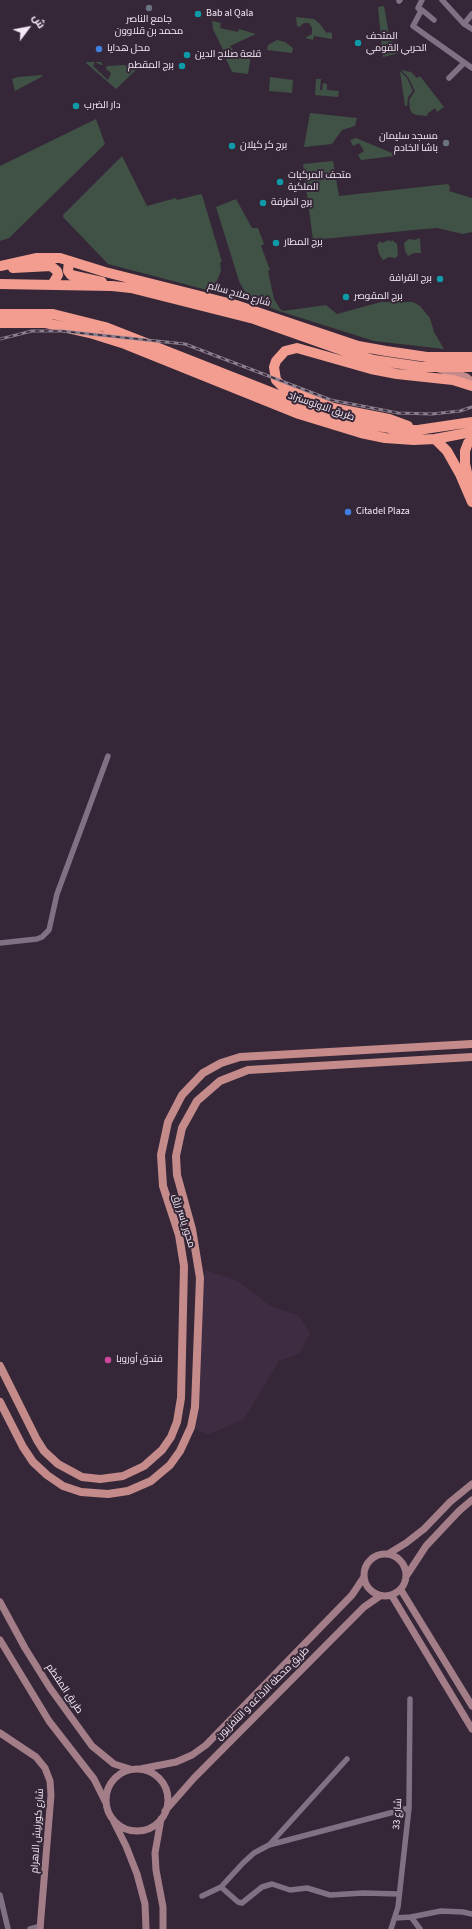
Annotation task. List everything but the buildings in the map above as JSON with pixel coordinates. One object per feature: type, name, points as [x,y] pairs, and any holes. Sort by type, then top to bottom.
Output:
[{"type":"highway","name":"شارع صلاح سالم","points":[[2,266],[42,258],[60,258],[105,272],[236,305],[358,346],[427,357],[472,357]]},
{"type":"highway","points":[[69,261],[68,271],[71,275],[98,280],[112,286]]},
{"type":"highway","points":[[2,266],[19,268],[51,266],[57,271],[58,276],[52,285]]},
{"type":"highway","name":"شارع صلاح سالم","points":[[0,284],[112,286],[131,288],[228,311],[374,360],[435,368],[472,367]]},
{"type":"highway","points":[[0,314],[52,314],[79,319],[128,335],[170,357]]},
{"type":"highway","points":[[0,323],[31,322],[62,326],[170,357]]},
{"type":"highway","points":[[418,430],[389,420],[322,404],[284,389],[280,386],[274,374],[276,361],[285,351],[297,348],[371,369],[397,374],[453,380],[472,386]]},
{"type":"highway","name":"طريق الاوتوستراد","points":[[170,357],[316,410],[365,424],[402,430],[418,430],[472,422]]},
{"type":"highway","name":"طريق الاوتوستراد","points":[[170,357],[299,414],[330,425],[385,438],[435,439],[472,432]]},
{"type":"highway","points":[[435,439],[447,452],[460,474],[472,500]]},
{"type":"highway","points":[[472,440],[468,443],[465,451],[472,500]]},
{"type":"main road","points":[[435,368],[460,374],[472,382]]},
{"type":"main road","name":"محور ياسر رزق","points":[[0,1366],[37,1440],[51,1458],[61,1467],[82,1477],[100,1479],[123,1476],[144,1466],[162,1450],[171,1437],[177,1422],[181,1398],[184,1266],[179,1235],[163,1186],[161,1155],[168,1122],[182,1095],[195,1080],[212,1068],[230,1060],[245,1056],[472,1044]]},
{"type":"main road","name":"محور ياسر رزق","points":[[0,1402],[30,1458],[47,1475],[63,1486],[91,1494],[115,1494],[134,1489],[154,1478],[170,1465],[180,1451],[191,1427],[195,1407],[200,1278],[194,1235],[176,1175],[176,1156],[182,1128],[197,1101],[220,1081],[248,1070],[472,1058]]},
{"type":"main road","points":[[472,1484],[450,1502],[416,1537],[388,1554],[373,1557],[368,1562],[364,1577],[369,1589],[380,1596],[392,1596],[401,1590],[407,1575],[426,1546],[472,1500]]},
{"type":"main road","points":[[388,1554],[399,1559],[403,1564],[407,1575]]},
{"type":"main road","name":"طريق محطة الاذاعه و التلفزيون","points":[[140,1769],[176,1762],[192,1755],[206,1745],[352,1595],[364,1577]]},
{"type":"main road","points":[[401,1590],[472,1706]]},
{"type":"main road","name":"طريق محطة الاذاعه و التلفزيون","points":[[165,1811],[194,1778],[358,1613],[380,1596]]},
{"type":"main road","points":[[392,1596],[472,1729]]},
{"type":"main road","name":"طريق المقطم","points":[[0,1602],[45,1682],[92,1746],[114,1764],[130,1769]]},
{"type":"main road","points":[[0,1640],[49,1720],[89,1771],[106,1804],[126,1846],[137,1874],[145,1904],[146,1929]]},
{"type":"main road","name":"شارع كورنيش الاهرام","points":[[0,1733],[36,1757],[45,1768],[50,1781],[51,1795],[41,1928]]},
{"type":"main road","points":[[106,1804],[106,1794],[109,1786],[122,1772],[130,1769],[140,1769],[155,1775],[163,1784],[167,1795],[165,1811],[161,1819],[155,1853],[156,1870],[163,1907],[163,1929]]},
{"type":"main road","points":[[113,1820],[124,1828],[137,1831],[146,1829],[161,1819]]},
{"type":"street","points":[[422,0],[418,8],[434,20]]},
{"type":"street","points":[[444,1],[464,24],[472,29]]},
{"type":"street","points":[[421,11],[413,26],[438,42],[472,68]]},
{"type":"street","points":[[464,24],[472,14]]},
{"type":"street","points":[[450,78],[464,63]]},
{"type":"street","points":[[0,943],[37,939],[42,937],[49,930],[57,894],[108,756]]},
{"type":"street","name":"شارع 33","points":[[391,1929],[395,1918],[399,1894],[408,1808],[410,1699]]},
{"type":"street","points":[[269,1845],[347,1759]]},
{"type":"street","points":[[202,1896],[221,1887],[243,1863],[269,1845],[408,1808]]},
{"type":"street","points":[[221,1887],[238,1902],[242,1903],[262,1887],[272,1884],[287,1890],[307,1888],[330,1895],[363,1893],[399,1894]]},
{"type":"street","points":[[0,1895],[8,1929]]},
{"type":"street","points":[[395,1918],[411,1917],[441,1911],[472,1914]]},
{"type":"street","points":[[411,1917],[420,1929]]},
{"type":"street","points":[[30,1929],[41,1928]]},
{"type":"shaded area","points":[[205,1270],[236,1280],[272,1307],[298,1315],[310,1333],[299,1354],[279,1361],[244,1419],[208,1435],[196,1429]]},
{"type":"green space","points":[[384,6],[389,35],[381,38],[378,7]]},
{"type":"green space","points":[[296,17],[314,19],[320,24],[328,35],[327,32],[332,33],[332,39],[314,36],[313,40],[305,38],[312,34],[312,28],[309,23],[304,23],[299,27],[297,26]]},
{"type":"green space","points":[[212,21],[221,23],[220,28],[238,32],[239,29],[256,34],[230,46],[233,50],[225,54],[213,29]]},
{"type":"green space","points":[[384,36],[389,36],[399,53],[383,57],[381,38]]},
{"type":"green space","points":[[277,40],[285,42],[293,48],[292,53],[267,50],[268,45]]},
{"type":"green space","points":[[249,52],[251,55],[248,74],[232,72],[226,59],[235,55],[238,59]]},
{"type":"green space","points":[[86,62],[95,62],[93,66],[108,80],[111,73],[106,69],[107,66],[124,65],[136,70],[116,89]]},
{"type":"green space","points":[[95,62],[101,62],[103,65],[101,65]]},
{"type":"green space","points":[[401,70],[411,72],[417,78],[420,76],[444,107],[437,112],[435,108],[427,114],[428,116],[416,115],[412,113],[409,100],[415,91],[408,77]]},
{"type":"green space","points":[[400,71],[407,78],[413,91],[408,97],[407,106],[405,106]]},
{"type":"green space","points":[[43,76],[15,91],[12,79]]},
{"type":"green space","points":[[270,77],[293,80],[292,93],[269,91]]},
{"type":"green space","points":[[316,79],[321,79],[320,90],[322,90],[323,83],[327,84],[327,90],[339,91],[338,97],[315,95]]},
{"type":"green space","points":[[310,113],[357,118],[355,126],[342,130],[332,144],[304,147]]},
{"type":"green space","points":[[96,119],[105,144],[9,238],[0,241],[0,166]]},
{"type":"green space","points":[[356,138],[392,153],[394,156],[361,160],[358,155],[364,151],[359,143],[353,146],[350,140]]},
{"type":"green space","points":[[122,156],[147,206],[176,198],[177,200],[202,195],[222,262],[220,262],[221,271],[217,281],[207,290],[108,264],[63,217],[63,215]]},
{"type":"green space","points":[[333,161],[339,196],[448,184],[450,187],[449,191],[472,198],[472,232],[463,234],[437,228],[313,240],[303,164]]},
{"type":"green space","points":[[236,199],[252,228],[258,228],[264,244],[261,246],[270,270],[268,271],[274,299],[280,309],[283,311],[326,305],[337,314],[381,302],[413,302],[420,306],[430,318],[434,332],[444,349],[374,341],[279,311],[253,300],[246,294],[239,281],[216,207]]},
{"type":"green space","points":[[418,238],[420,239],[421,253],[414,253],[408,256],[405,251],[404,243],[409,239],[416,240]]},
{"type":"green space","points":[[389,240],[391,242],[392,240],[397,244],[398,255],[396,258],[389,257],[383,260],[379,254],[377,245],[380,241],[382,243]]},
{"type":"railway","points":[[0,339],[32,331],[61,331],[185,344],[331,400],[398,413],[432,414],[460,411],[472,407]]},
{"type":"place","name":"جامع الناصر محمد بن قلاوون","points":[[149,8]]},
{"type":"place","name":"Bab al Qala","points":[[198,14]]},
{"type":"place","name":"المتحف الحربي القومي","points":[[358,43]]},
{"type":"place","name":"محل هدايا","points":[[99,49]]},
{"type":"place","name":"قلعة صلاح الدين","points":[[187,55]]},
{"type":"place","name":"برج المقطم","points":[[182,66]]},
{"type":"place","name":"دار الضرب","points":[[76,106]]},
{"type":"place","name":"مسجد سليمان باشا الخادم","points":[[446,143]]},
{"type":"place","name":"برج كر كيلان","points":[[232,146]]},
{"type":"place","name":"متحف المركبات الملكية","points":[[280,182]]},
{"type":"place","name":"برج الطرفة","points":[[263,203]]},
{"type":"place","name":"برج المطار","points":[[276,243]]},
{"type":"place","name":"برج القرافة","points":[[440,279]]},
{"type":"place","name":"برج المقوصر","points":[[346,297]]},
{"type":"place","name":"Citadel Plaza","points":[[348,512]]},
{"type":"place","name":"فندق أوروبا","points":[[108,1360]]}]
